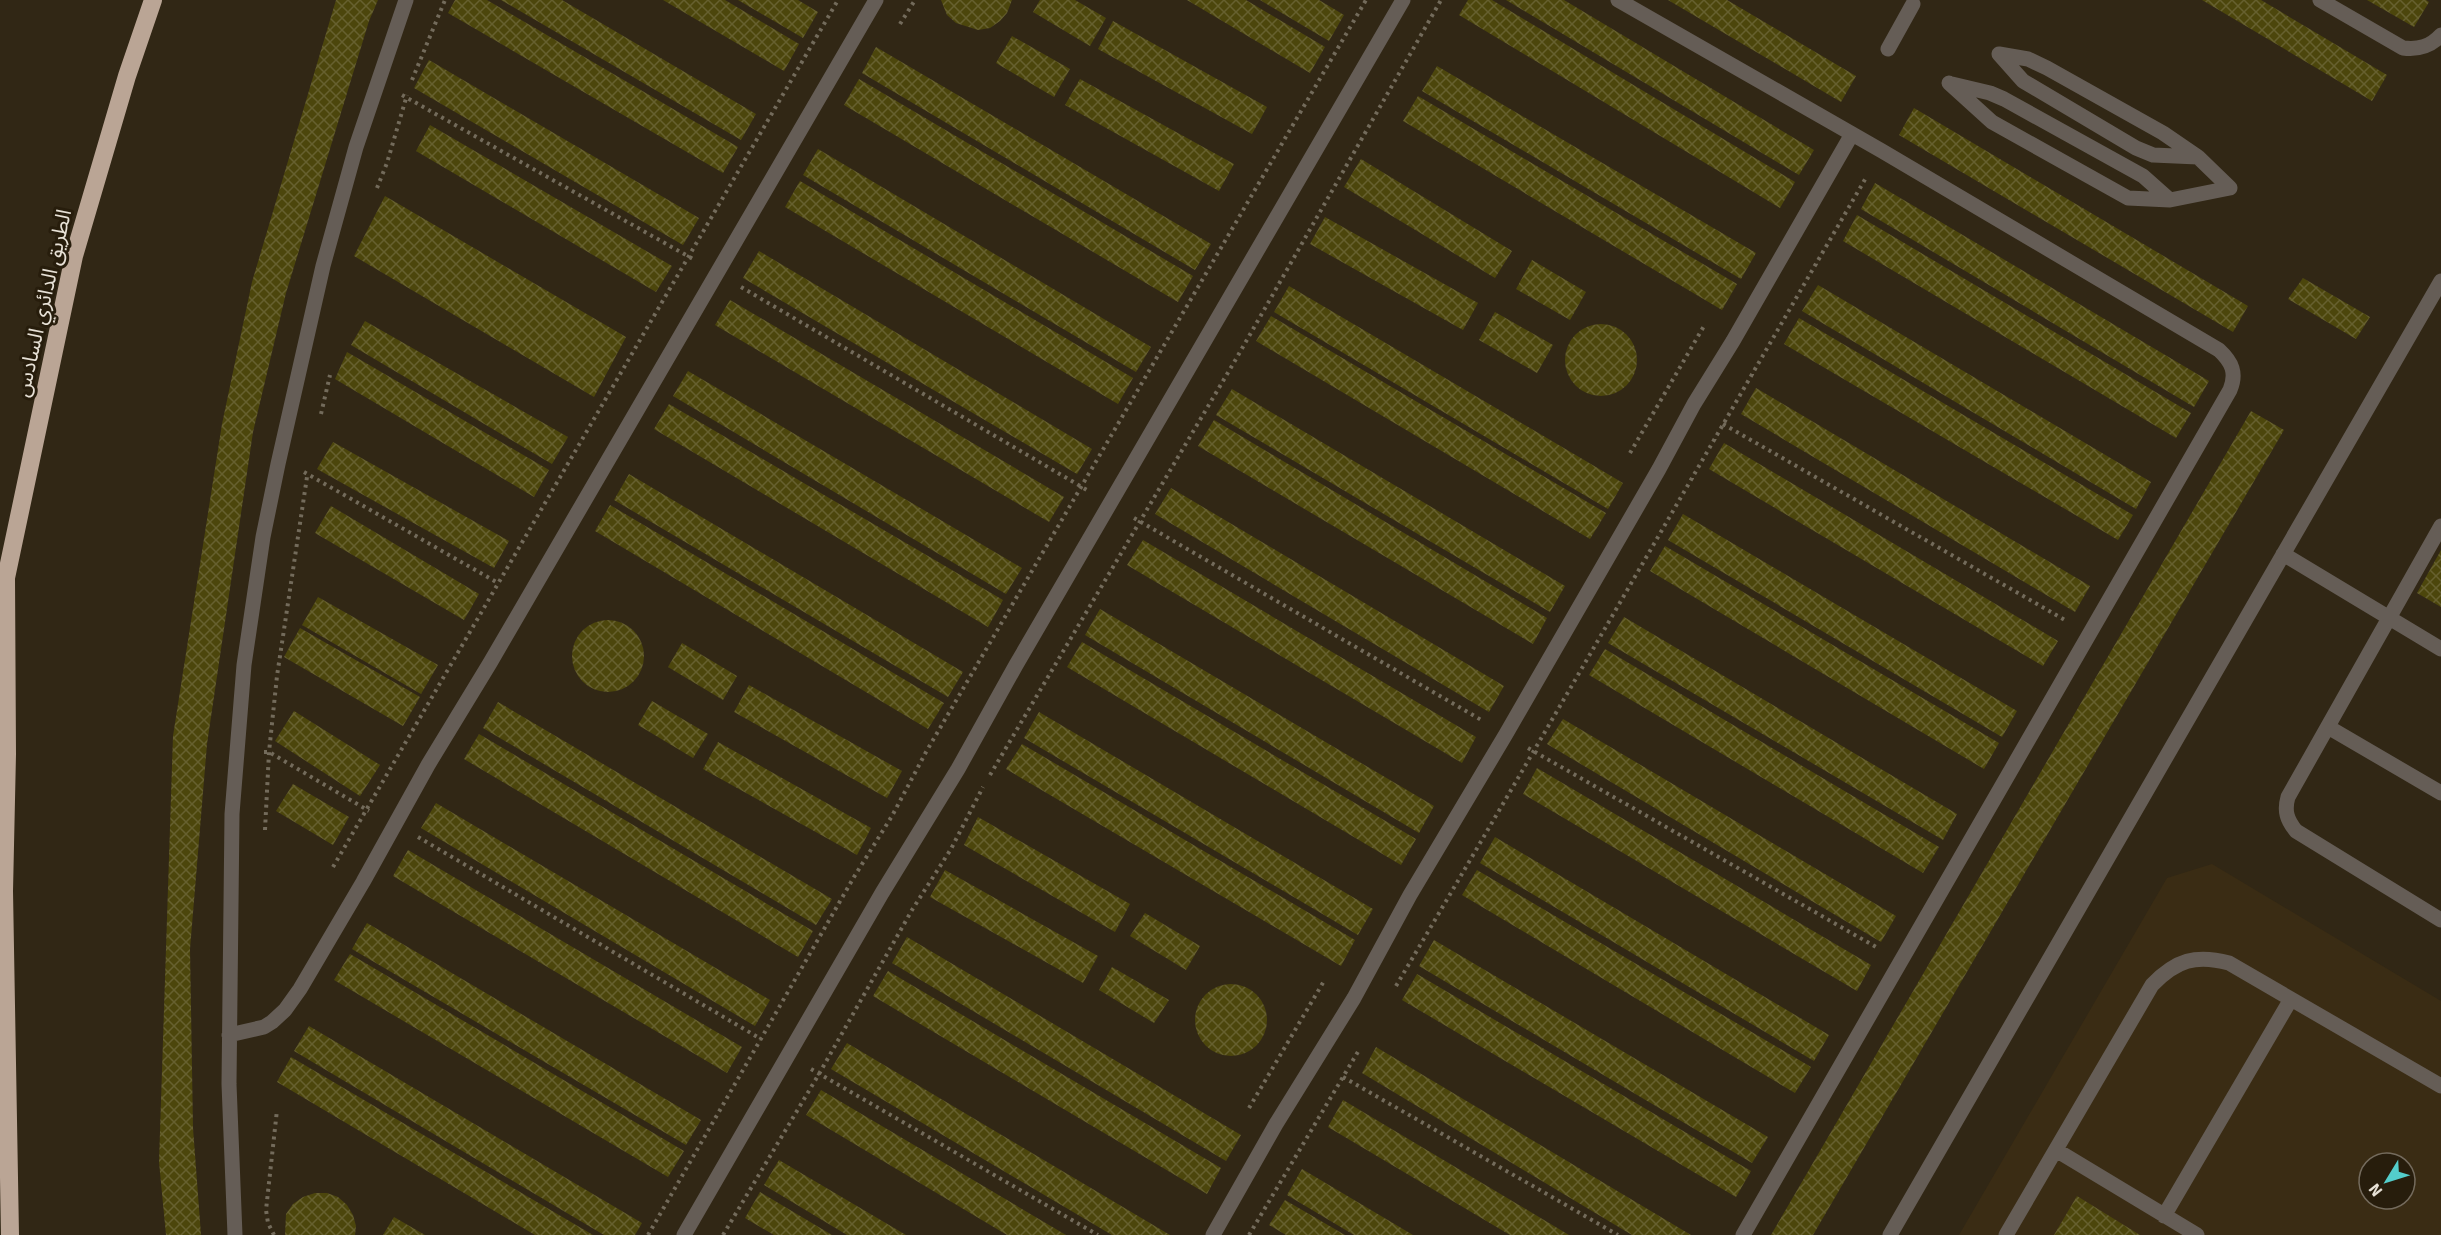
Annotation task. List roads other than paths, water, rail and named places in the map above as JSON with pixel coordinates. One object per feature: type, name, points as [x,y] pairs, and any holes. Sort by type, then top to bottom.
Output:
[{"type":"highway","name":"الطريق الدائري السادس","points":[[10,1235],[4,891],[7,754],[6,578],[74,256],[127,76],[153,0]]},
{"type":"lane","points":[[235,1235],[229,1035],[232,814],[244,664],[263,537],[323,266],[356,147],[406,0]]},
{"type":"lane","points":[[229,1035],[264,1027],[285,1010],[333,933],[428,765],[876,0]]},
{"type":"lane","points":[[684,1235],[1403,0]]},
{"type":"lane","points":[[1618,0],[1882,151],[2219,350],[2232,365],[2233,382],[2230,390],[1743,1235]]},
{"type":"lane","points":[[2320,0],[2403,48],[2415,49],[2428,45],[2441,35]]},
{"type":"lane","points":[[1888,49],[1913,4]]},
{"type":"lane","points":[[2170,200],[2143,176],[2004,99],[1990,93],[1949,83],[1992,122],[2128,198],[2170,200],[2230,188],[2198,158],[2163,133],[2047,68],[2028,59],[1999,54],[2023,81],[2136,148],[2153,154],[2198,158]]},
{"type":"lane","points":[[1213,1235],[1314,1060],[1354,998],[1410,895],[1506,734],[1694,404],[1733,342],[1852,134]]},
{"type":"lane","points":[[1890,1235],[2441,281]]},
{"type":"lane","points":[[2441,526],[2288,797],[2286,815],[2290,824],[2304,837],[2441,920]]},
{"type":"lane","points":[[2283,554],[2441,649]]},
{"type":"lane","points":[[0,602],[6,578]]},
{"type":"lane","points":[[2328,727],[2441,793]]},
{"type":"lane","points":[[2006,1235],[2152,985],[2163,973],[2177,964],[2192,959],[2211,958],[2229,963],[2441,1086]]},
{"type":"lane","points":[[2164,1216],[2291,999]]},
{"type":"lane","points":[[2056,1150],[2197,1235]]}]
